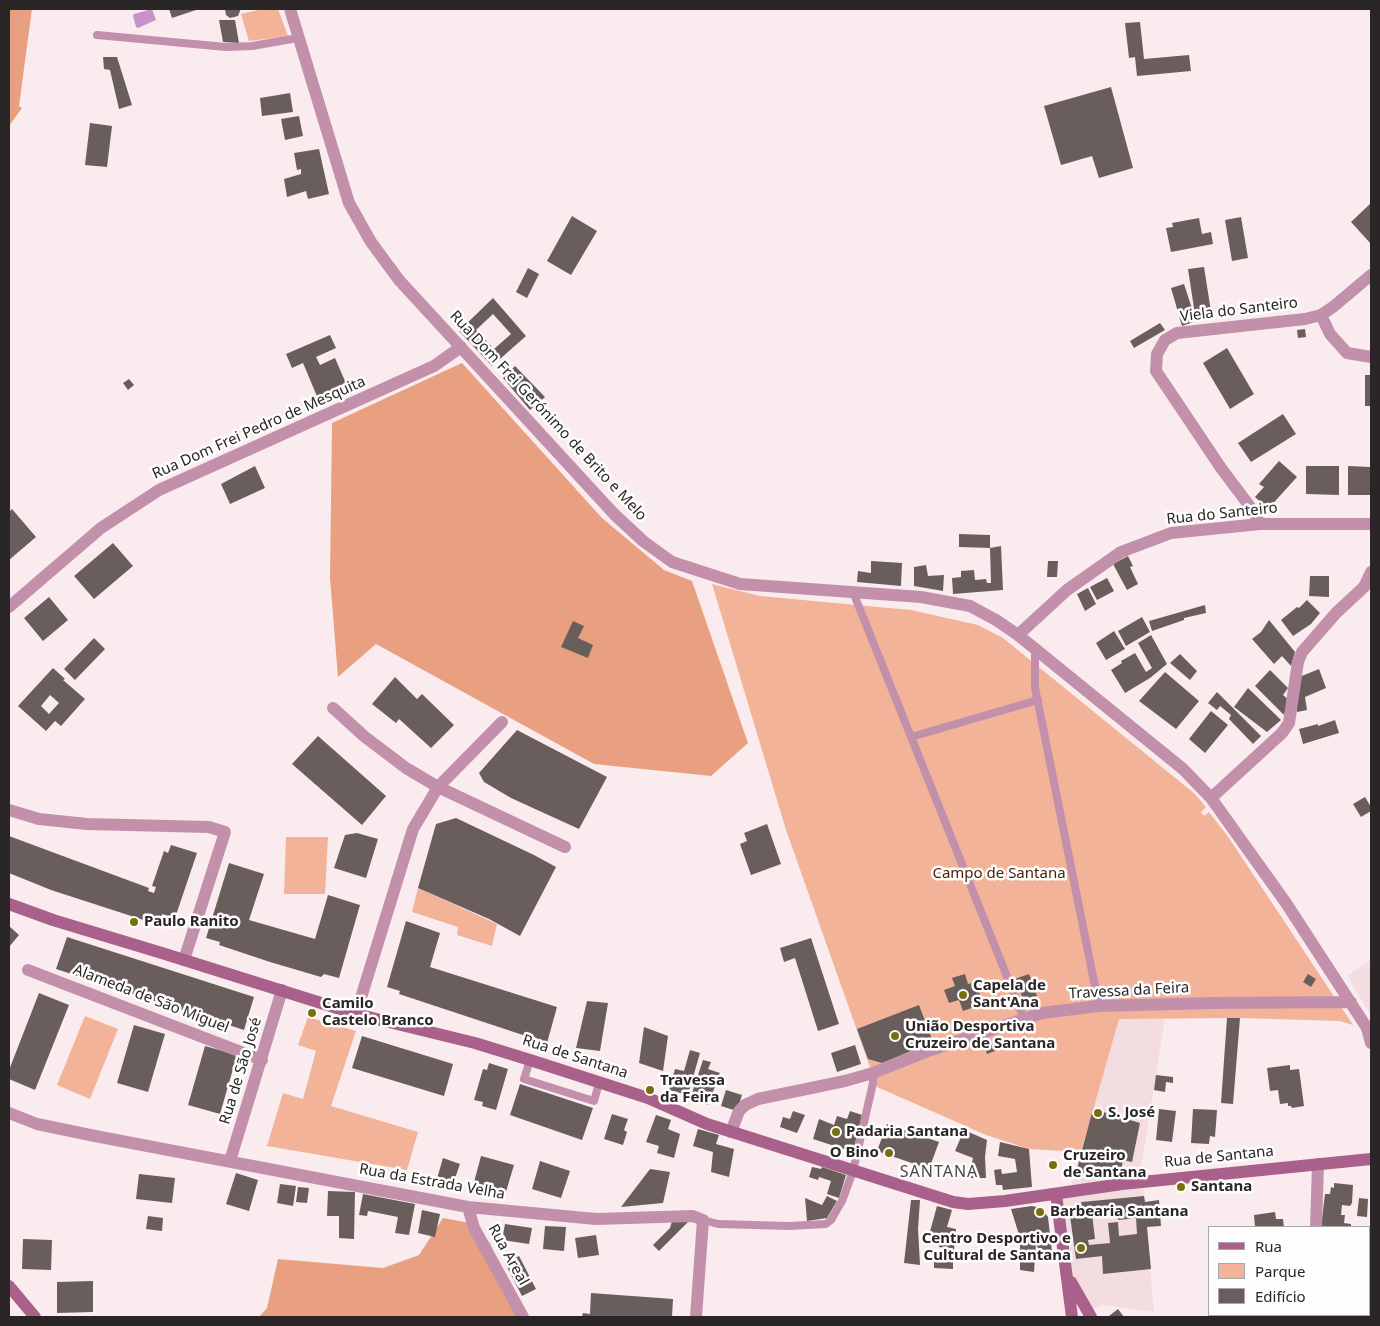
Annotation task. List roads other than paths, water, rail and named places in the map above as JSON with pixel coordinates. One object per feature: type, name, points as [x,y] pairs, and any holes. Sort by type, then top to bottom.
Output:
[{"type":"main road","name":"Rua de Santana","points":[[9,904],[54,920],[356,1014],[474,1043],[530,1060],[648,1098],[707,1124],[731,1132],[936,1198],[961,1203],[993,1203],[1122,1184],[1371,1159]]},
{"type":"main road","points":[[1056,1194],[1072,1317]]},
{"type":"main road","points":[[1065,1261],[1072,1285],[1092,1317]]},
{"type":"main road","points":[[9,1286],[35,1317]]},
{"type":"street","name":"Rua Dom Frei Gerónimo de Brito e Melo","points":[[290,9],[349,202],[371,242],[399,280],[614,514],[643,541],[672,562],[740,584],[921,597],[970,606],[1018,635],[1182,768],[1211,798],[1286,903],[1351,1002],[1367,1028],[1371,1042]]},
{"type":"street","name":"Viela do Santeiro","points":[[1260,524],[1251,508],[1221,468],[1156,372],[1156,354],[1165,340],[1177,333],[1305,319],[1321,315],[1371,275]]},
{"type":"street","points":[[1321,315],[1330,334],[1347,353],[1371,357]]},
{"type":"street","name":"Rua Dom Frei Pedro de Mesquita","points":[[9,607],[101,528],[159,490],[434,366],[461,347]]},
{"type":"street","name":"Rua do Santeiro","points":[[1018,635],[1067,590],[1121,552],[1171,532],[1260,524],[1371,524]]},
{"type":"street","points":[[1211,798],[1286,728],[1289,723],[1298,662],[1302,652],[1336,613],[1364,587],[1371,572]]},
{"type":"street","points":[[333,708],[365,737],[406,768],[438,787],[565,847]]},
{"type":"street","points":[[356,1014],[413,829],[438,787],[502,722]]},
{"type":"street","points":[[9,810],[39,819],[86,824],[209,827],[225,832],[184,960]]},
{"type":"street","name":"Alameda de São Miguel","points":[[28,970],[262,1060]]},
{"type":"street","name":"Rua de São José","points":[[230,1161],[282,990]]},
{"type":"street","name":"Travessa da Feira","points":[[731,1132],[739,1111],[758,1099],[823,1087],[873,1073],[931,1050],[1042,1013],[1099,1006],[1213,1002],[1351,1002]]},
{"type":"street","name":"Rua da Estrada Velha","points":[[9,1113],[37,1124],[468,1208],[596,1219],[692,1216],[703,1220]]},
{"type":"street","points":[[1316,1226],[1318,1164]]},
{"type":"street","name":"Rua Areal","points":[[468,1208],[474,1228],[523,1317]]},
{"type":"street","points":[[696,1317],[703,1220]]},
{"type":"lane","points":[[97,35],[226,47],[252,46],[298,38]]},
{"type":"lane","points":[[853,592],[1024,1019]]},
{"type":"lane","points":[[1036,651],[1035,688],[1099,1006]]},
{"type":"lane","points":[[911,737],[1038,700]]},
{"type":"lane","points":[[530,1060],[524,1079],[594,1101],[599,1082]]},
{"type":"lane","points":[[853,1171],[873,1083],[873,1073]]},
{"type":"lane","name":"Rua da Estrada Velha","points":[[703,1220],[718,1224],[789,1226],[826,1224],[831,1220],[842,1201],[853,1171]]},
{"type":"place","name":"Paulo Ranito","points":[[134,922]]},
{"type":"place","name":"Capela de Sant'Ana","points":[[963,995]]},
{"type":"place","name":"Camilo Castelo Branco","points":[[312,1013]]},
{"type":"place","name":"União Desportiva Cruzeiro de Santana","points":[[895,1036]]},
{"type":"place","name":"Travessa da Feira","points":[[650,1090]]},
{"type":"place","name":"S. José","points":[[1098,1113]]},
{"type":"place","name":"Padaria Santana","points":[[836,1132]]},
{"type":"place","name":"O Bino","points":[[889,1153]]},
{"type":"place","name":"Cruzeiro de Santana","points":[[1053,1165]]},
{"type":"place","name":"Santana","points":[[1181,1187]]},
{"type":"place","name":"Barbearia Santana","points":[[1040,1212]]},
{"type":"place","name":"Centro Desportivo e Cultural de Santana","points":[[1081,1248]]},
{"type":"district","name":"SANTANA","points":[[939,1172]]},
{"type":"park label","name":"Campo de Santana","points":[[999,874]]}]
